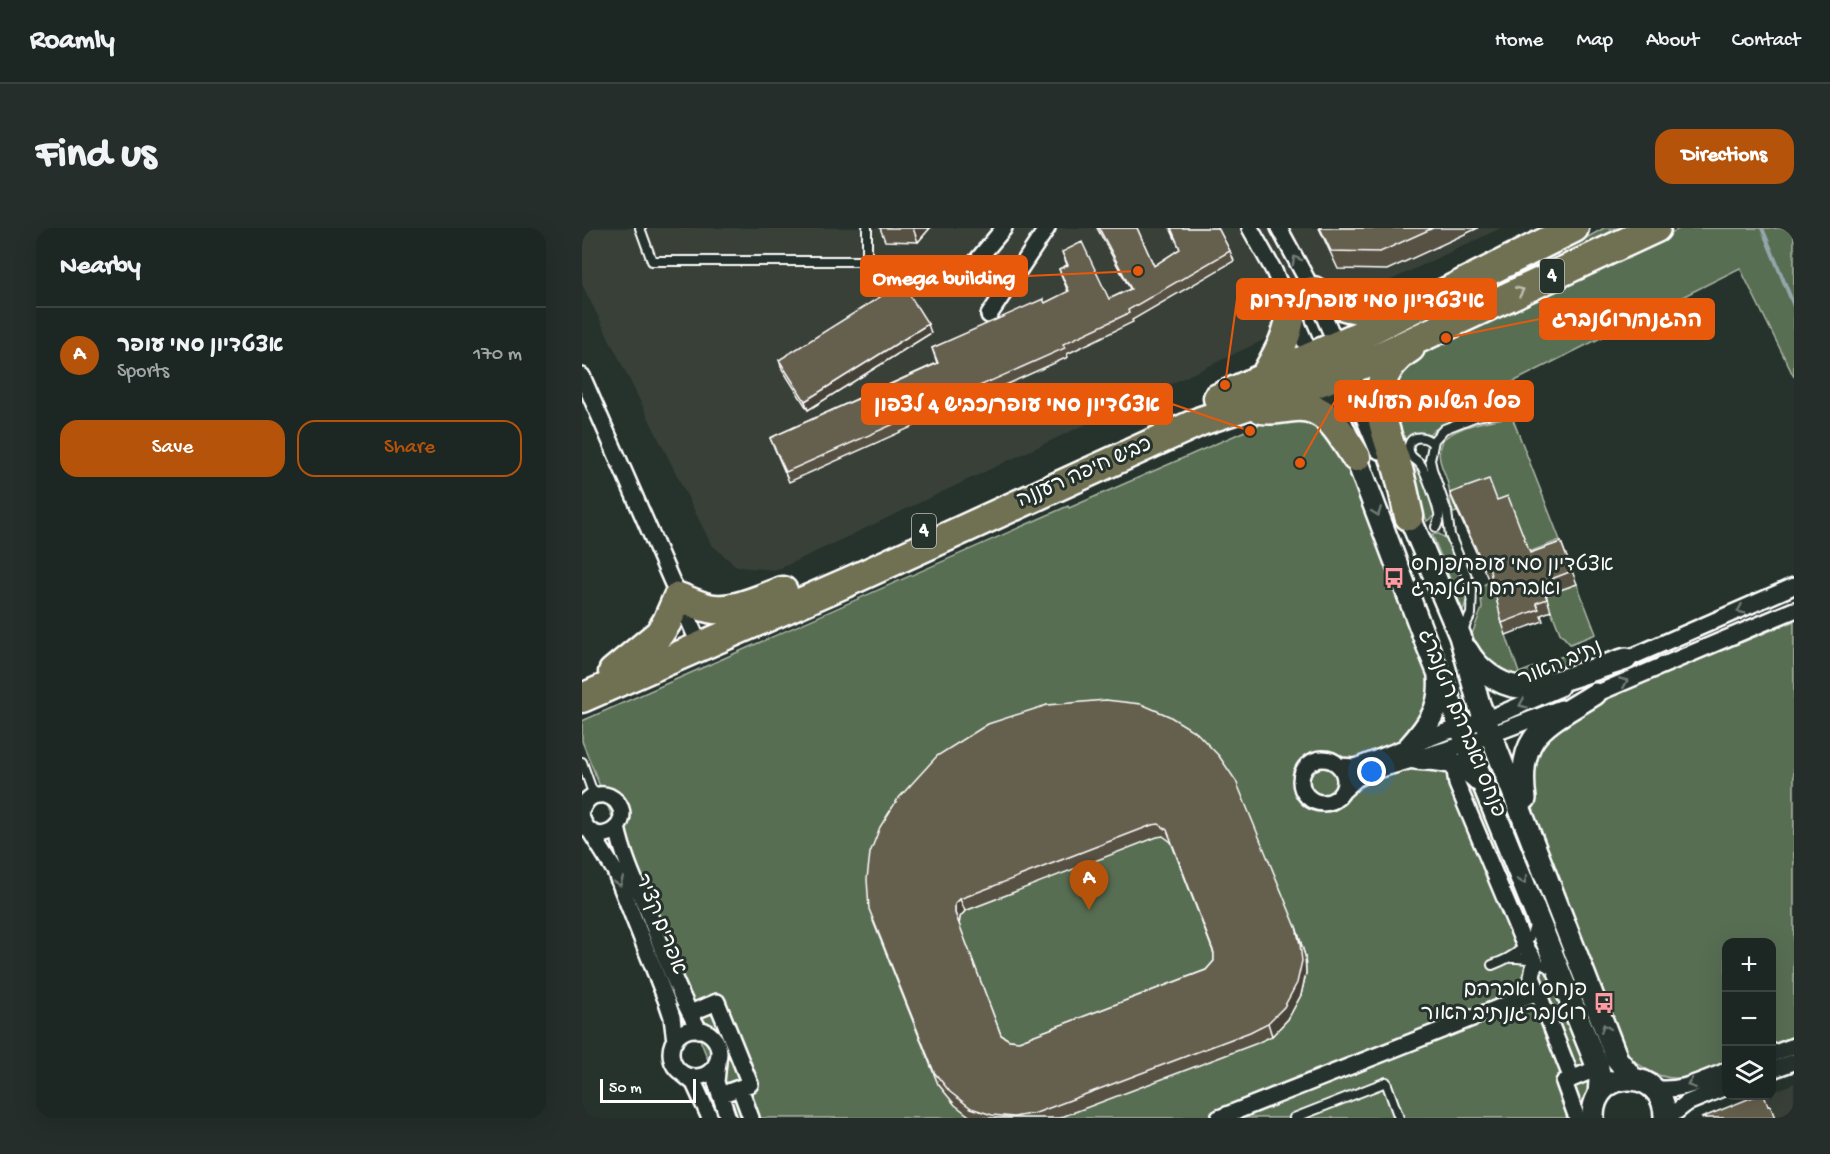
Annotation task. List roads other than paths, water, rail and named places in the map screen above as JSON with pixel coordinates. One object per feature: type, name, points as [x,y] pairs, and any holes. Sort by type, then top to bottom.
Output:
[{"type":"highway","points":[[1313,291],[1341,307],[1380,309],[1404,302],[1483,263],[1574,228]]},
{"type":"highway","name":"כביש חיפה רעננה","points":[[582,685],[850,580],[1201,421],[1242,406],[1329,363],[1574,228]]},
{"type":"highway","name":"כביש חיפה רעננה","points":[[582,698],[794,587],[1065,469],[1265,376],[1329,363],[1448,324],[1656,228]]},
{"type":"highway","points":[[1265,376],[1291,323],[1291,309]]},
{"type":"highway","points":[[1412,525],[1401,480],[1382,421],[1379,388],[1389,366],[1401,354],[1448,324]]},
{"type":"highway","points":[[1242,406],[1277,411],[1296,407],[1315,410],[1335,425],[1356,457]]},
{"type":"highway","points":[[613,672],[659,634],[668,622],[678,597],[713,609],[726,609],[794,587]]},
{"type":"main road","name":"פנחס ואברהם רוטנברג","points":[[1329,363],[1356,457],[1438,671],[1598,1068],[1600,1081],[1592,1109]]},
{"type":"main road","name":"פנחס ואברהם רוטנברג","points":[[1329,363],[1412,525],[1460,636],[1488,726],[1617,1059],[1633,1079]]},
{"type":"main road","points":[[1460,636],[1470,655],[1482,668],[1496,679],[1519,687],[1544,684],[1626,659]]},
{"type":"main road","points":[[1438,671],[1440,690],[1433,716],[1412,753],[1454,763],[1470,772],[1485,786]]},
{"type":"main road","points":[[1536,846],[1522,781],[1523,762],[1529,745],[1549,723],[1595,694]]},
{"type":"main road","points":[[1592,1109],[1606,1087],[1616,1081],[1633,1079],[1653,1088],[1663,1102],[1667,1118]]},
{"type":"street","points":[[975,263],[1004,228]]},
{"type":"street","points":[[989,315],[1047,228]]},
{"type":"street","points":[[1250,228],[1274,271],[1291,309],[1329,363]]},
{"type":"street","points":[[1280,228],[1313,291],[1329,363]]},
{"type":"street","points":[[582,376],[696,639]]},
{"type":"street","name":"נתיב האור","points":[[1344,790],[1357,778],[1412,753],[1445,732],[1465,736],[1488,726],[1507,711],[1794,586]]},
{"type":"street","name":"נתיב האור","points":[[1488,726],[1514,727],[1794,610]]},
{"type":"street","name":"נתיב האור","points":[[1339,766],[1355,768],[1412,753]]},
{"type":"street","points":[[1330,760],[1339,766],[1345,780],[1344,790],[1334,801],[1322,803],[1308,797],[1302,787],[1304,772],[1308,765],[1315,761],[1330,760]]},
{"type":"street","points":[[1454,763],[1457,784],[1524,944],[1535,960],[1532,977],[1572,1079]]},
{"type":"street","name":"אפרים קציר","points":[[594,796],[607,795],[617,802],[622,814],[618,827],[621,844],[699,1030]]},
{"type":"street","points":[[582,810],[589,799],[594,796]]},
{"type":"street","points":[[586,825],[595,834],[608,834],[618,827]]},
{"type":"street","name":"אפרים קציר","points":[[586,825],[615,871],[667,1002],[672,1017],[675,1041]]},
{"type":"street","points":[[1219,1118],[1538,992]]},
{"type":"street","points":[[690,1013],[717,1002],[750,1084],[720,1095]]},
{"type":"street","points":[[710,1118],[694,1083],[673,1061],[672,1048],[675,1041],[680,1034],[690,1030],[707,1032],[716,1041],[719,1054],[716,1082],[728,1118]]},
{"type":"street","points":[[1776,1053],[1794,1046]]},
{"type":"street","points":[[683,1074],[699,1077],[713,1069],[718,1062]]},
{"type":"street","points":[[1776,1069],[1794,1062]]},
{"type":"street","points":[[1577,1118],[1564,1082],[1598,1068]]},
{"type":"street","points":[[1653,1088],[1678,1088],[1722,1072]]},
{"type":"street","points":[[740,1088],[751,1118]]},
{"type":"street","points":[[1667,1118],[1687,1103],[1722,1089]]},
{"type":"lane","points":[[640,228],[652,261],[867,261],[867,228]]},
{"type":"lane","points":[[1460,636],[1471,614],[1472,589],[1450,535],[1447,512],[1430,460],[1433,444],[1436,436],[1444,429],[1477,416],[1508,410]]},
{"type":"lane","points":[[1433,444],[1427,438],[1419,436],[1408,448],[1410,456],[1422,466],[1439,513],[1436,527]]},
{"type":"lane","points":[[1412,525],[1436,527],[1448,523]]},
{"type":"lane","points":[[582,762],[594,796]]},
{"type":"lane","points":[[1492,965],[1519,953],[1533,928],[1536,913]]},
{"type":"lane","points":[[1511,958],[1522,957],[1535,960],[1563,978]]},
{"type":"lane","points":[[1294,1118],[1386,1082],[1399,1118]]},
{"type":"waterway","points":[[1762,228],[1794,306]]},
{"type":"place","name":"Omega building","points":[[1138,271]]},
{"type":"place","name":"ההגנה/רוטנברג","points":[[1446,338]]},
{"type":"place","name":"איצטדיון סמי עופר/לדרום","points":[[1225,385]]},
{"type":"place","name":"אצטדיון סמי עופר/כביש 4 לצפון","points":[[1250,431]]},
{"type":"place","name":"פסל השלום העולמי","points":[[1300,463]]},
{"type":"place","name":"אצטדיון סמי עופר/פנחס ואברהם רוטנברג","points":[[1394,578]]},
{"type":"place","name":"אצטדיון סמי עופר","points":[[1089,910]]},
{"type":"place","name":"פנחס ואברהם רוטנברג/נתיב האור","points":[[1604,1003]]}]
